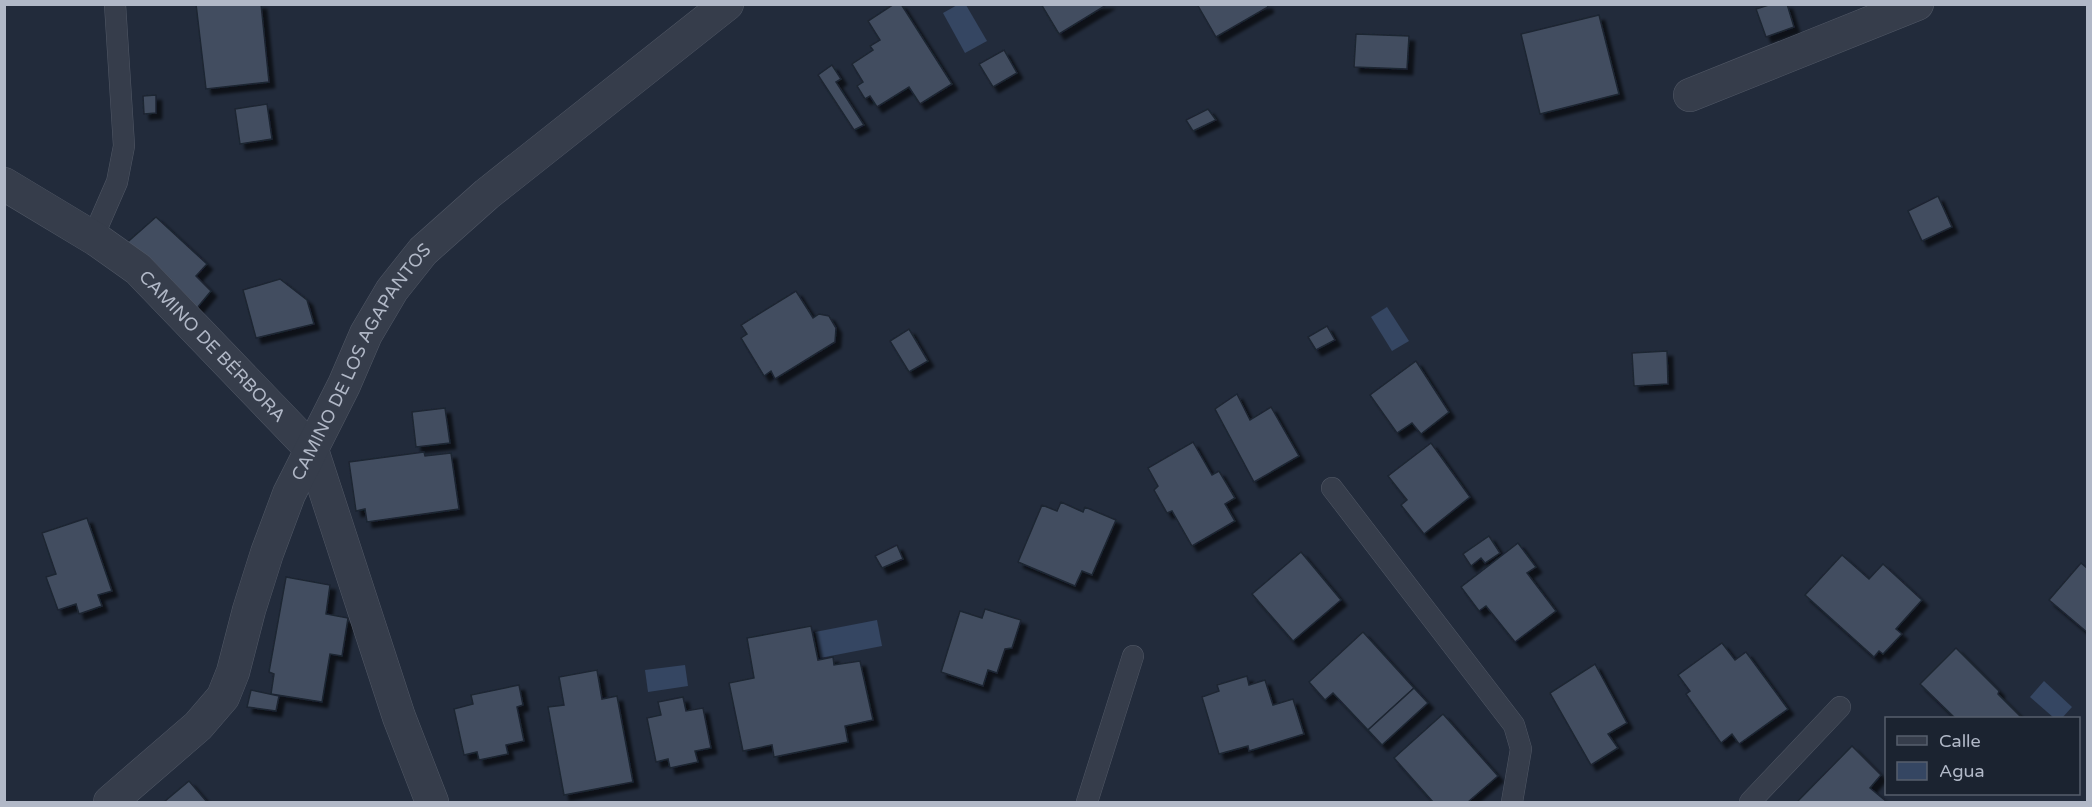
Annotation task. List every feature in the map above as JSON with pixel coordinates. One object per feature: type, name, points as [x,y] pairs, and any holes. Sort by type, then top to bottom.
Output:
[{"type":"street","name":"CAMINO DE LOS AGAPANTOS","points":[[110,802],[198,726],[224,697],[267,553],[289,495],[344,385],[366,334],[392,290],[423,251],[488,194],[727,4]]},
{"type":"street","points":[[1690,95],[1917,4]]},
{"type":"street","name":"CAMINO DE BÉRBORA","points":[[4,184],[93,237],[138,269],[312,450],[399,717],[432,802]]},
{"type":"lane","points":[[93,237],[117,182],[124,146],[115,4]]},
{"type":"lane","points":[[1332,488],[1514,725],[1521,749],[1512,802]]},
{"type":"lane","points":[[1087,802],[1133,656]]},
{"type":"lane","points":[[1749,802],[1840,706]]},
{"type":"water","points":[[959,4],[966,5],[987,41],[965,53],[943,13]]},
{"type":"water","points":[[1387,307],[1409,341],[1392,351],[1371,317]]},
{"type":"water","points":[[877,620],[882,646],[820,658],[815,632]]},
{"type":"water","points":[[685,665],[688,686],[648,692],[645,670]]},
{"type":"water","points":[[2044,681],[2072,707],[2063,717],[2053,717],[2030,697]]},
{"type":"building","points":[[196,4],[261,4],[269,82],[206,89]]},
{"type":"building","points":[[894,4],[901,4],[952,84],[920,104],[909,87],[877,107],[870,96],[865,99],[857,86],[863,82],[852,64],[873,50],[870,46],[880,40],[868,21]]},
{"type":"building","points":[[1041,4],[1108,4],[1059,34]]},
{"type":"building","points":[[1197,4],[1267,4],[1268,7],[1216,37]]},
{"type":"building","points":[[1772,4],[1787,4],[1794,27],[1766,37],[1756,9]]},
{"type":"building","points":[[1599,15],[1619,94],[1540,114],[1521,34]]},
{"type":"building","points":[[1356,34],[1409,36],[1407,69],[1354,67]]},
{"type":"building","points":[[1004,50],[1017,73],[993,87],[979,64]]},
{"type":"building","points":[[832,65],[841,79],[836,82],[864,125],[854,130],[818,75]]},
{"type":"building","points":[[156,95],[156,113],[144,114],[143,96]]},
{"type":"building","points":[[267,104],[272,139],[240,144],[235,109]]},
{"type":"building","points":[[1208,109],[1216,120],[1193,131],[1186,120]]},
{"type":"building","points":[[1938,196],[1952,227],[1922,241],[1908,211]]},
{"type":"building","points":[[156,217],[207,264],[196,276],[211,291],[197,308],[122,247]]},
{"type":"building","points":[[280,279],[307,300],[314,324],[256,338],[243,290]]},
{"type":"building","points":[[796,291],[813,318],[819,314],[829,316],[836,328],[835,342],[775,379],[771,371],[764,376],[741,338],[747,334],[741,325]]},
{"type":"building","points":[[1327,326],[1335,340],[1316,350],[1308,337]]},
{"type":"building","points":[[909,329],[928,361],[909,372],[890,341]]},
{"type":"building","points":[[1667,351],[1668,384],[1634,386],[1632,353]]},
{"type":"building","points":[[1416,361],[1449,412],[1421,434],[1412,423],[1397,433],[1370,395]]},
{"type":"building","points":[[1237,394],[1250,420],[1271,407],[1299,456],[1254,482],[1215,409]]},
{"type":"building","points":[[445,408],[450,443],[416,447],[412,412]]},
{"type":"building","points":[[1193,442],[1212,475],[1219,471],[1235,498],[1225,504],[1235,521],[1192,546],[1172,511],[1167,513],[1154,490],[1158,486],[1148,468]]},
{"type":"building","points":[[1431,443],[1470,497],[1424,534],[1401,505],[1407,500],[1388,476]]},
{"type":"building","points":[[424,452],[425,456],[451,453],[459,509],[367,522],[365,509],[356,511],[349,462]]},
{"type":"building","points":[[1061,502],[1083,512],[1085,507],[1116,520],[1092,575],[1082,571],[1075,586],[1018,562],[1042,505],[1057,511]]},
{"type":"building","points":[[87,518],[112,591],[98,595],[102,606],[79,614],[76,604],[58,610],[46,577],[56,574],[42,533]]},
{"type":"building","points":[[1489,536],[1500,553],[1485,563],[1481,558],[1471,566],[1463,554]]},
{"type":"building","points":[[1518,543],[1536,567],[1527,573],[1556,611],[1515,642],[1486,606],[1479,611],[1461,587]]},
{"type":"building","points":[[897,545],[903,559],[882,568],[875,556]]},
{"type":"building","points":[[1301,552],[1341,600],[1293,641],[1252,594]]},
{"type":"building","points":[[1842,555],[1869,579],[1883,564],[1922,600],[1896,629],[1902,634],[1883,654],[1879,651],[1874,657],[1805,595]]},
{"type":"building","points":[[2081,563],[2088,569],[2088,633],[2049,600]]},
{"type":"building","points":[[286,577],[330,585],[326,614],[348,618],[342,656],[330,654],[322,702],[271,694],[274,674],[269,672]]},
{"type":"building","points":[[985,609],[1021,620],[1012,648],[1005,649],[997,673],[988,670],[983,686],[941,672],[960,611],[982,618]]},
{"type":"building","points":[[811,626],[818,660],[833,657],[834,665],[860,661],[873,720],[845,726],[848,742],[774,757],[772,745],[743,751],[729,683],[754,678],[747,638]]},
{"type":"building","points":[[1363,632],[1414,688],[1368,730],[1333,693],[1325,700],[1309,682]]},
{"type":"building","points":[[1722,643],[1735,660],[1746,652],[1788,709],[1739,744],[1732,734],[1721,743],[1686,694],[1690,691],[1678,675]]},
{"type":"building","points":[[1956,648],[1999,691],[1998,694],[2021,717],[1954,717],[1920,684]]},
{"type":"building","points":[[1595,664],[1627,723],[1608,734],[1618,748],[1591,765],[1550,693]]},
{"type":"building","points":[[597,670],[602,699],[617,696],[633,782],[564,795],[548,707],[564,705],[559,677]]},
{"type":"building","points":[[1247,676],[1249,685],[1265,680],[1273,705],[1293,699],[1304,734],[1249,751],[1248,746],[1219,754],[1202,697],[1219,691],[1217,685]]},
{"type":"building","points":[[519,685],[523,705],[517,707],[524,741],[506,745],[508,754],[479,760],[477,752],[464,755],[454,709],[473,704],[471,695]]},
{"type":"building","points":[[1414,688],[1428,703],[1382,745],[1368,730]]},
{"type":"building","points":[[251,690],[279,696],[276,711],[247,707]]},
{"type":"building","points":[[683,697],[686,711],[703,708],[711,748],[695,751],[698,762],[670,768],[668,759],[656,762],[647,718],[661,715],[658,702]]},
{"type":"building","points":[[1443,714],[1498,776],[1468,802],[1433,802],[1394,758]]},
{"type":"building","points":[[1852,746],[1881,775],[1870,788],[1887,802],[1797,802]]},
{"type":"building","points":[[189,781],[207,802],[164,802]]}]
